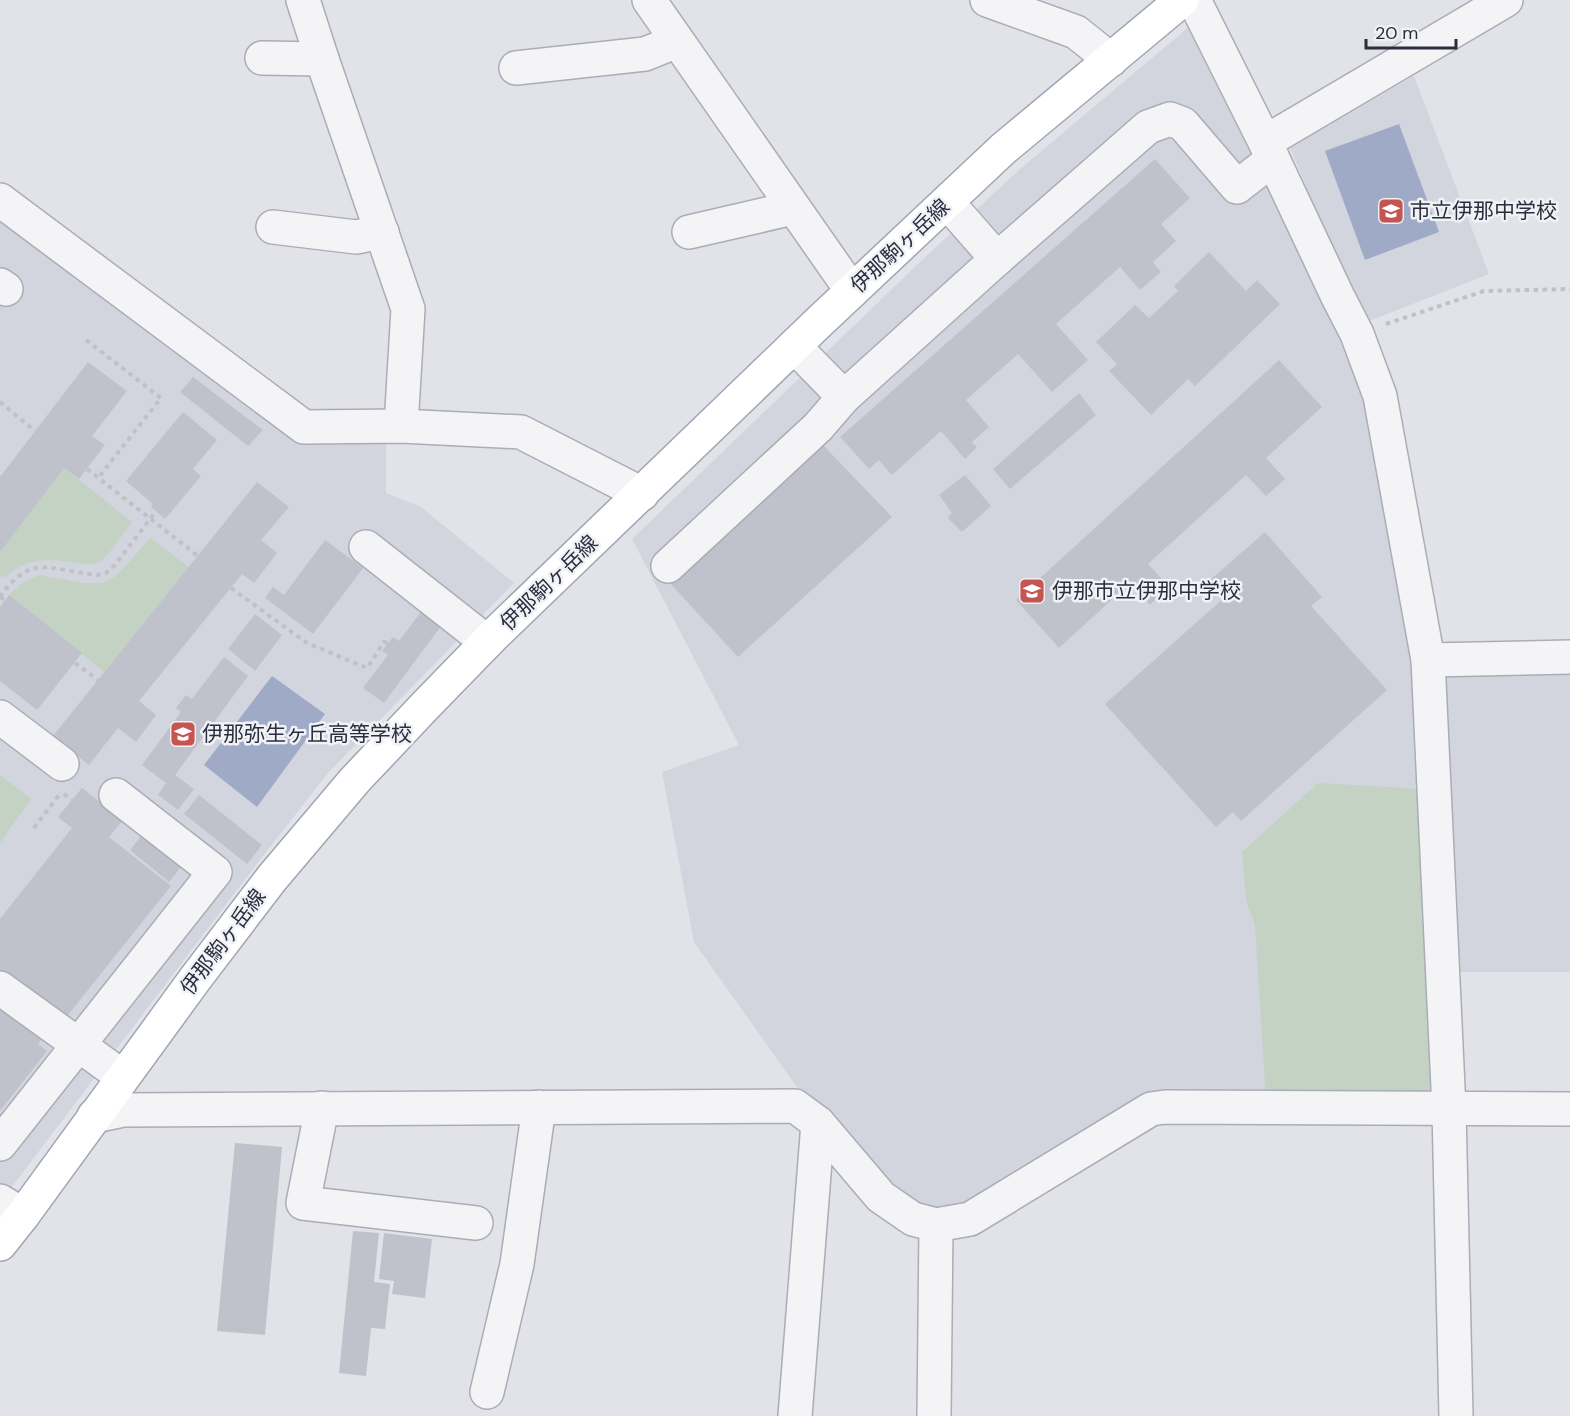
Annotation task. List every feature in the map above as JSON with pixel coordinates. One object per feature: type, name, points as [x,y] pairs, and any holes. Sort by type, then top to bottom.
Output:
[{"type":"main road","name":"伊那駒ヶ岳線","points":[[0,1244],[12,1208],[94,1116],[272,878],[355,780],[430,700],[487,642],[947,201],[1004,149],[1182,0]]},
{"type":"street","points":[[303,0],[408,309],[401,426]]},
{"type":"street","points":[[649,0],[852,291]]},
{"type":"street","points":[[987,0],[1076,32],[1110,60]]},
{"type":"street","points":[[1194,0],[1357,334],[1380,396],[1428,660],[1449,1109],[1456,1416]]},
{"type":"street","points":[[668,566],[818,427],[844,397],[1148,127],[1170,119],[1183,123],[1237,187],[1269,150],[1506,0]]},
{"type":"street","points":[[516,68],[645,54],[677,41]]},
{"type":"street","points":[[262,58],[322,59]]},
{"type":"street","points":[[0,200],[304,427],[401,426],[521,432],[642,494]]},
{"type":"street","points":[[947,201],[997,259]]},
{"type":"street","points":[[688,232],[793,208]]},
{"type":"street","points":[[273,226],[356,237],[382,232]]},
{"type":"street","points":[[794,346],[844,397]]},
{"type":"street","points":[[366,547],[487,642]]},
{"type":"street","points":[[1428,660],[1570,657]]},
{"type":"street","points":[[0,717],[62,764]]},
{"type":"street","points":[[0,1143],[215,872],[116,795]]},
{"type":"street","points":[[0,988],[123,1077]]},
{"type":"street","points":[[94,1116],[123,1110],[795,1106],[818,1123],[881,1197],[913,1219],[936,1225],[970,1219],[1151,1109],[1165,1107],[1570,1109]]},
{"type":"street","points":[[487,1392],[517,1264],[538,1107]]},
{"type":"street","points":[[322,1108],[303,1203],[476,1223]]},
{"type":"street","points":[[795,1416],[818,1123]]},
{"type":"street","points":[[934,1416],[936,1225]]},
{"type":"path","points":[[1357,334],[1484,291],[1570,289]]},
{"type":"path","points":[[86,340],[161,398],[98,478]]},
{"type":"path","points":[[0,402],[35,431]]},
{"type":"path","points":[[87,469],[198,556]]},
{"type":"path","points":[[5,600],[0,597],[7,585],[35,567],[97,575],[106,573],[156,511]]},
{"type":"path","points":[[231,588],[307,643],[367,668],[384,642],[388,643]]},
{"type":"path","points":[[75,663],[98,680]]},
{"type":"shaded area","name":"伊那市立伊那中学校","points":[[1190,26],[1313,271],[1367,399],[1414,643],[1437,1087],[1167,1101],[1029,1174],[937,1218],[894,1195],[804,1097],[694,942],[662,772],[739,745],[632,539],[1020,169]]},
{"type":"shaded area","name":"市立伊那中学校","points":[[1414,76],[1489,274],[1364,323],[1290,148]]},
{"type":"shaded area","name":"伊那弥生ヶ丘高等学校","points":[[0,215],[287,426],[386,434],[386,493],[421,507],[514,583],[328,773],[8,1192],[0,1187]]},
{"type":"shaded area","points":[[1570,668],[1570,972],[1451,972],[1444,671]]},
{"type":"green space","points":[[64,468],[132,522],[103,560],[88,564],[39,561],[22,566],[5,578],[0,574],[0,552]]},
{"type":"green space","points":[[150,538],[189,567],[104,672],[9,595],[22,583],[39,575],[83,583],[103,583],[114,577]]},
{"type":"green space","points":[[0,775],[31,799],[0,843]]},
{"type":"green space","points":[[1318,783],[1423,789],[1437,1087],[1426,1098],[1266,1100],[1255,925],[1246,900],[1242,852]]},
{"type":"water","points":[[1399,124],[1439,232],[1365,260],[1325,151]]},
{"type":"water","points":[[272,676],[325,714],[257,807],[204,765]]},
{"type":"building","points":[[1155,159],[1190,198],[1161,224],[1176,241],[1153,262],[1161,272],[1140,290],[1120,267],[1056,324],[1088,360],[1052,392],[1018,354],[966,400],[989,427],[972,442],[977,447],[965,459],[941,431],[892,475],[879,460],[869,469],[840,437]]},
{"type":"building","points":[[1209,252],[1246,291],[1257,280],[1280,304],[1195,386],[1188,379],[1151,415],[1109,371],[1117,364],[1096,342],[1135,305],[1149,318],[1178,291],[1174,286]]},
{"type":"building","points":[[1279,360],[1322,407],[1266,458],[1285,479],[1266,496],[1246,475],[1148,564],[1169,587],[1150,605],[1130,583],[1059,648],[1016,600]]},
{"type":"building","points":[[88,362],[127,391],[92,436],[105,445],[79,479],[64,468],[0,552],[0,477]]},
{"type":"building","points":[[193,377],[263,430],[248,446],[180,392]]},
{"type":"building","points":[[1079,393],[1096,415],[1010,489],[993,469]]},
{"type":"building","points":[[183,412],[217,440],[193,469],[201,476],[165,519],[151,507],[153,504],[126,481]]},
{"type":"building","points":[[821,443],[892,517],[738,657],[668,581]]},
{"type":"building","points":[[965,475],[991,506],[962,532],[948,518],[952,513],[939,495]]},
{"type":"building","points":[[257,482],[289,507],[261,540],[277,553],[254,583],[242,574],[139,701],[156,715],[136,742],[118,728],[89,765],[53,736]]},
{"type":"building","points":[[1265,532],[1322,597],[1311,606],[1387,690],[1241,821],[1233,812],[1216,827],[1105,704],[1225,597],[1210,580]]},
{"type":"building","points":[[325,540],[363,568],[313,634],[265,598],[273,587],[284,595]]},
{"type":"building","points":[[9,595],[82,653],[37,710],[0,681],[0,607]]},
{"type":"building","points":[[421,612],[441,626],[384,703],[363,688],[388,655],[382,651],[388,643],[393,637],[399,641]]},
{"type":"building","points":[[255,614],[282,635],[255,671],[228,649]]},
{"type":"building","points":[[224,657],[248,676],[175,775],[194,789],[178,810],[158,795],[166,783],[142,765],[181,712],[176,708],[186,695],[192,699]]},
{"type":"building","points":[[82,788],[123,820],[109,837],[171,886],[60,1025],[0,978],[0,919],[72,828],[58,817]]},
{"type":"building","points":[[199,795],[262,845],[247,864],[184,814]]},
{"type":"building","points":[[146,830],[186,861],[169,882],[130,850]]},
{"type":"building","points":[[0,1002],[44,1036],[38,1044],[47,1051],[0,1111]]},
{"type":"building","points":[[235,1143],[282,1147],[265,1335],[217,1331]]},
{"type":"building","points":[[353,1231],[379,1233],[374,1282],[390,1284],[385,1329],[371,1328],[366,1376],[339,1373]]},
{"type":"building","points":[[384,1233],[432,1239],[425,1298],[392,1294],[394,1281],[379,1279]]},
{"type":"place","name":"市立伊那中学校","points":[[1391,211]]},
{"type":"place","name":"伊那市立伊那中学校","points":[[1032,591]]},
{"type":"place","name":"伊那弥生ヶ丘高等学校","points":[[183,734]]}]
